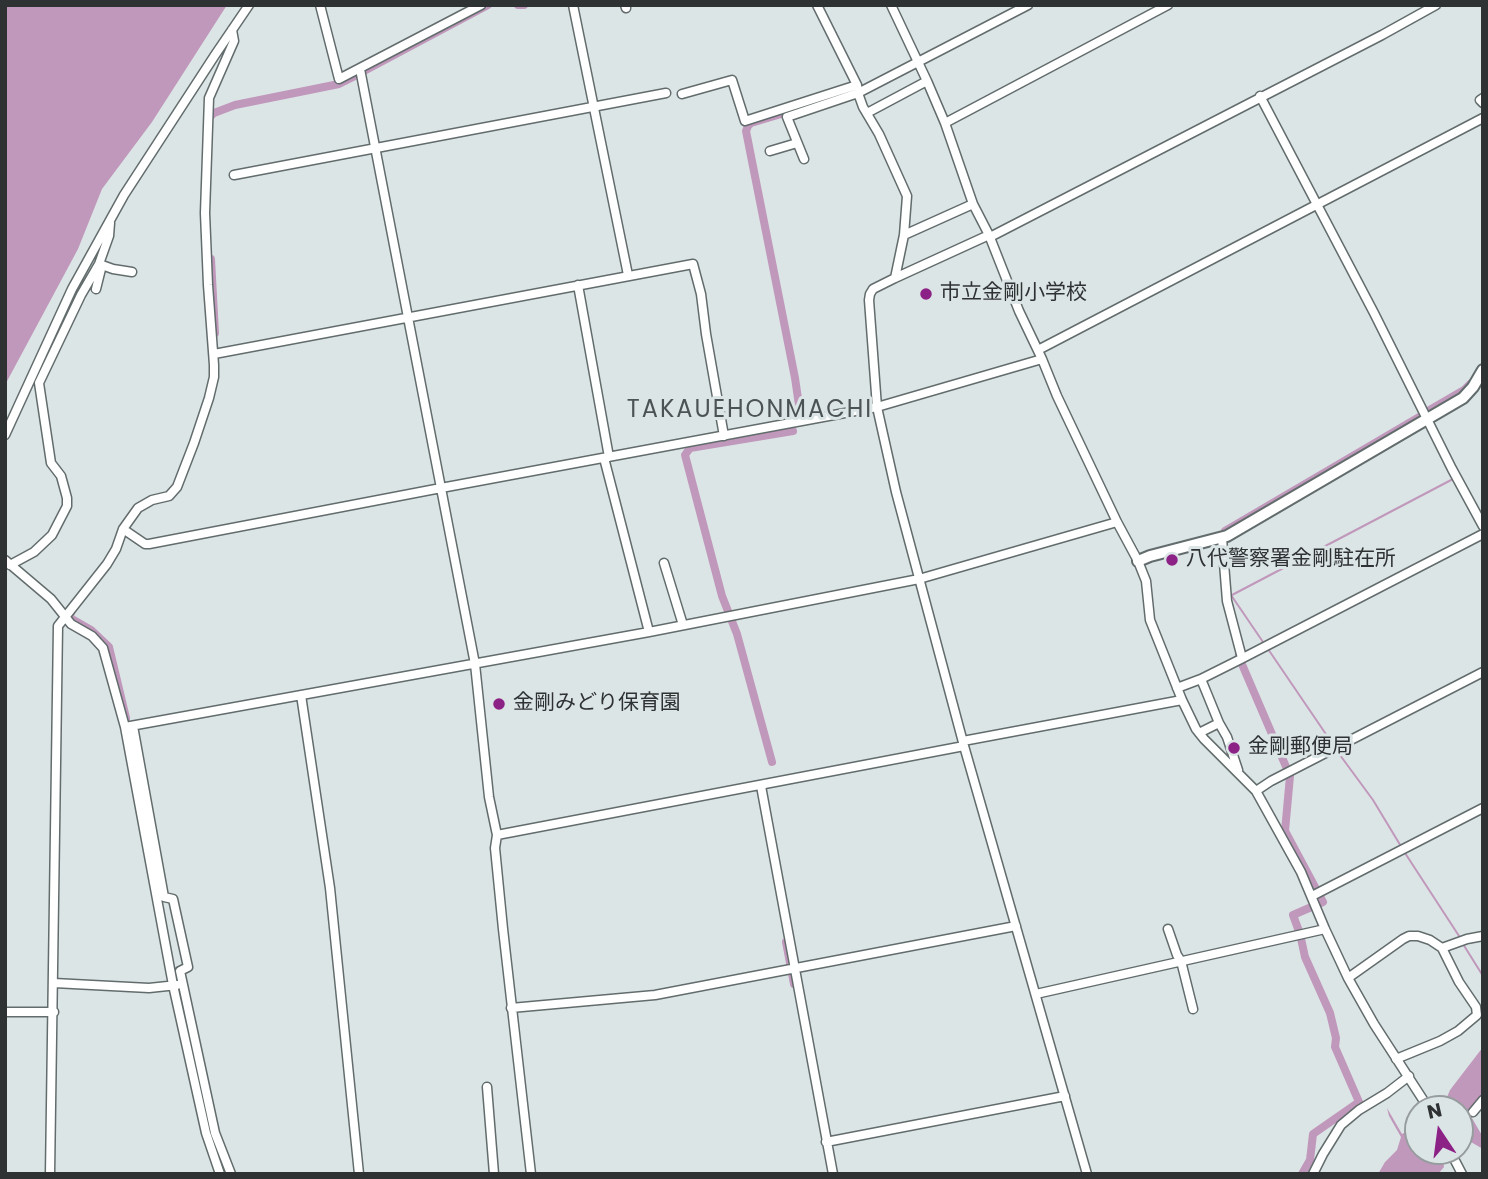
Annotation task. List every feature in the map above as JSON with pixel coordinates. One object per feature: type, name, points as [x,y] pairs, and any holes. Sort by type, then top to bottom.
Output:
[{"type":"street","points":[[5,435],[72,289],[124,195],[249,5]]},
{"type":"street","points":[[320,5],[339,79],[481,5]]},
{"type":"street","points":[[573,5],[628,275]]},
{"type":"street","points":[[817,5],[907,196],[904,235],[895,278]]},
{"type":"street","points":[[891,5],[945,123],[973,204],[1019,311],[1057,396],[1138,561],[1146,581],[1150,620],[1182,700],[1199,733],[1256,791],[1301,872],[1348,978],[1421,1095]]},
{"type":"street","points":[[804,159],[787,117],[885,78],[1028,5]]},
{"type":"street","points":[[945,123],[1168,5]]},
{"type":"street","points":[[1087,1174],[964,744],[896,492],[877,407],[870,294],[873,289],[989,236],[1436,5]]},
{"type":"street","points":[[50,1174],[58,626],[107,564],[116,550],[123,529],[138,509],[152,500],[169,496],[177,487],[209,398],[214,377],[214,354],[205,213],[209,98],[234,41],[232,30]]},
{"type":"street","points":[[360,69],[475,664],[489,797],[497,835],[495,848],[511,1008],[531,1174]]},
{"type":"street","points":[[682,93],[732,80],[745,121],[858,89]]},
{"type":"street","points":[[867,113],[927,80]]},
{"type":"street","points":[[234,175],[666,93]]},
{"type":"street","points":[[1260,96],[1483,526]]},
{"type":"street","points":[[123,529],[149,544],[877,407],[1040,354],[1483,118]]},
{"type":"street","points":[[770,151],[797,143]]},
{"type":"street","points":[[904,235],[973,204]]},
{"type":"street","points":[[96,289],[110,221]]},
{"type":"street","points":[[101,264],[113,270],[132,272]]},
{"type":"street","points":[[101,264],[81,295],[39,383],[51,463],[61,476],[67,506],[52,535],[34,552],[8,563],[51,599],[71,624],[92,636],[103,648],[129,727],[164,897],[173,899],[188,967],[180,971],[178,985],[215,1133],[231,1174]]},
{"type":"street","points":[[214,354],[693,264],[701,294],[724,436]]},
{"type":"street","points":[[578,285],[607,457],[649,632]]},
{"type":"street","points":[[1138,561],[1222,538],[1463,398],[1483,370]]},
{"type":"street","points":[[129,727],[649,632],[919,579],[1117,522]]},
{"type":"street","points":[[1177,688],[1266,646],[1483,534]]},
{"type":"street","points":[[1222,538],[1227,601],[1240,659]]},
{"type":"street","points":[[664,563],[684,625]]},
{"type":"street","points":[[1256,791],[1483,672]]},
{"type":"street","points":[[1200,679],[1227,737],[1239,773]]},
{"type":"street","points":[[301,695],[330,888],[359,1174]]},
{"type":"street","points":[[497,835],[761,786],[1182,700]]},
{"type":"street","points":[[1199,733],[1219,723]]},
{"type":"street","points":[[129,727],[206,1133],[220,1174]]},
{"type":"street","points":[[761,786],[792,970],[833,1174]]},
{"type":"street","points":[[1313,898],[1483,808]]},
{"type":"street","points":[[511,1008],[655,996],[1016,926]]},
{"type":"street","points":[[1168,929],[1181,961],[1193,1009]]},
{"type":"street","points":[[1036,994],[1325,929]]},
{"type":"street","points":[[1348,978],[1403,939],[1419,936],[1441,948],[1476,1007],[1477,1015],[1458,1031],[1396,1059]]},
{"type":"street","points":[[1441,948],[1483,936]]},
{"type":"street","points":[[54,983],[149,988],[178,985]]},
{"type":"street","points":[[5,1012],[54,1013]]},
{"type":"street","points":[[1313,1174],[1341,1125],[1409,1076]]},
{"type":"street","points":[[487,1087],[494,1174]]},
{"type":"street","points":[[826,1142],[1065,1096]]},
{"type":"shaded area","points":[[5,5],[227,5],[152,122],[102,189],[78,249],[5,385]]},
{"type":"shaded area","points":[[1483,1047],[1483,1092],[1474,1106],[1474,1095],[1448,1095]]},
{"type":"shaded area","points":[[1387,1108],[1402,1134],[1404,1133],[1404,1165],[1444,1165],[1438,1174],[1378,1174],[1397,1150],[1401,1137]]},
{"type":"shaded area","points":[[1474,1122],[1483,1137],[1483,1149],[1474,1144]]},
{"type":"waterway","points":[[364,71],[488,5]]},
{"type":"waterway","points":[[518,5],[524,5]]},
{"type":"waterway","points":[[209,123],[209,118],[214,113],[235,105],[339,84],[357,75]]},
{"type":"waterway","points":[[801,108],[751,123],[746,131],[801,419]]},
{"type":"waterway","points":[[211,259],[215,333]]},
{"type":"waterway","points":[[1428,411],[1470,384]]},
{"type":"waterway","points":[[1225,531],[1421,416]]},
{"type":"waterway","points":[[772,762],[737,634],[722,596],[685,455],[690,448],[793,431]]},
{"type":"waterway","points":[[1232,595],[1453,479]]},
{"type":"waterway","points":[[1231,595],[1263,642]]},
{"type":"waterway","points":[[71,613],[70,618],[91,630],[109,647],[126,718]]},
{"type":"waterway","points":[[1268,649],[1334,746]]},
{"type":"waterway","points":[[1239,655],[1290,776],[1285,831],[1323,902],[1293,915],[1305,957],[1330,1013],[1336,1038],[1335,1047],[1359,1102],[1313,1134],[1310,1160],[1302,1174]]},
{"type":"waterway","points":[[1337,751],[1373,800],[1402,848]]},
{"type":"waterway","points":[[1405,853],[1461,939]]},
{"type":"waterway","points":[[786,942],[794,984]]},
{"type":"waterway","points":[[1463,944],[1483,976]]},
{"type":"waterway","points":[[214,1146],[225,1174]]},
{"type":"place","name":"市立金剛小学校","points":[[926,294]]},
{"type":"place","name":"八代警察署金剛駐在所","points":[[1172,560]]},
{"type":"place","name":"金剛みどり保育園","points":[[499,704]]},
{"type":"place","name":"金剛郵便局","points":[[1234,748]]},
{"type":"district","name":"TAKAUEHONMACHI","points":[[750,411]]}]
